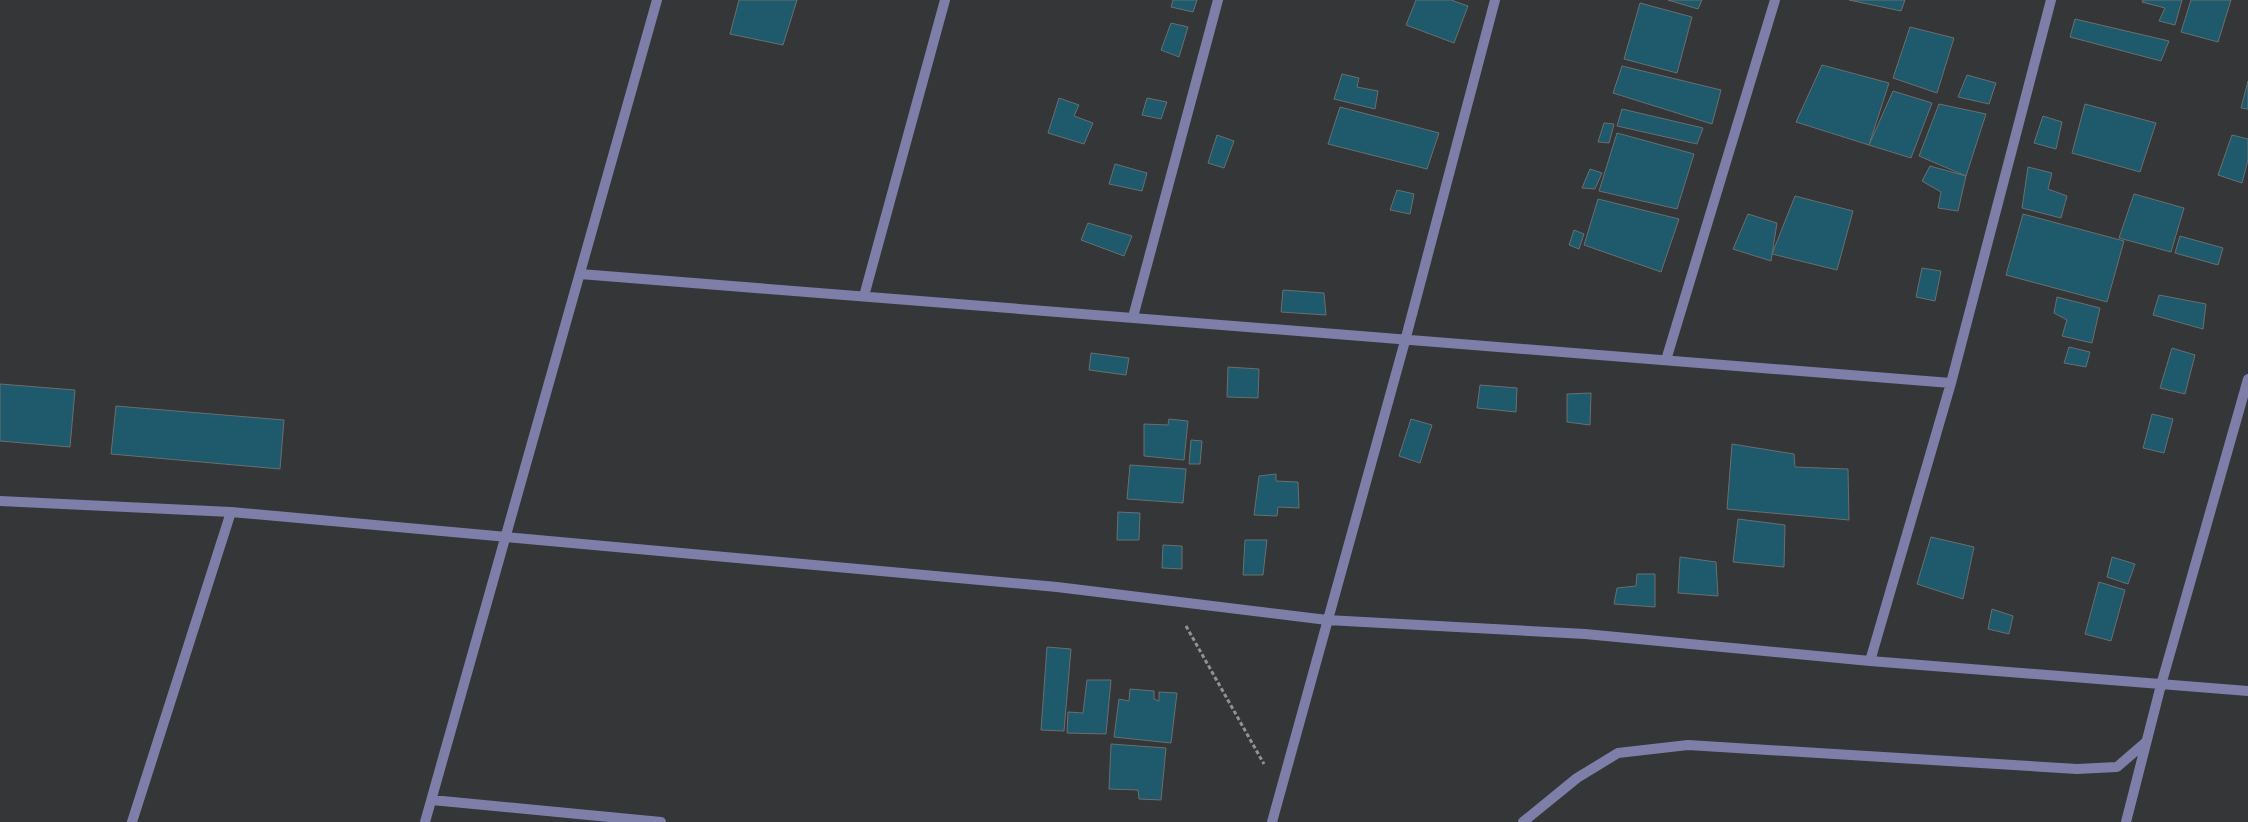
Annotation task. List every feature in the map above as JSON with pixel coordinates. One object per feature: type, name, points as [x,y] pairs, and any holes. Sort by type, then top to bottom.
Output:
[{"type":"street","points":[[425,822],[657,0]]},
{"type":"street","points":[[864,296],[945,0]]},
{"type":"street","points":[[1133,317],[1218,0]]},
{"type":"street","points":[[1272,822],[1405,341],[1495,0]]},
{"type":"street","points":[[1666,360],[1775,0]]},
{"type":"street","points":[[1870,661],[1951,383],[2051,0]]},
{"type":"street","points":[[580,274],[1951,383]]},
{"type":"street","points":[[2126,822],[2146,742],[2248,379]]},
{"type":"street","points":[[0,502],[231,512],[1057,588],[1327,620],[1585,634],[1870,661],[2248,691]]},
{"type":"street","points":[[132,822],[231,512]]},
{"type":"street","points":[[1523,822],[1577,778],[1618,753],[1688,745],[2077,769],[2117,767],[2146,742]]},
{"type":"street","points":[[432,800],[661,822]]},
{"type":"path","points":[[1173,601],[1280,793]]},
{"type":"building","points":[[739,0],[797,0],[783,45],[730,34]]},
{"type":"building","points":[[1173,0],[1197,0],[1193,12],[1171,7]]},
{"type":"building","points":[[1416,0],[1451,0],[1468,6],[1454,43],[1406,25]]},
{"type":"building","points":[[1668,0],[1702,0],[1698,9]]},
{"type":"building","points":[[1849,0],[1905,0],[1901,11]]},
{"type":"building","points":[[2143,0],[2182,0],[2175,25],[2159,21],[2165,8],[2142,2]]},
{"type":"building","points":[[2191,0],[2231,0],[2218,42],[2181,32]]},
{"type":"building","points":[[1640,3],[1692,17],[1677,73],[1624,59]]},
{"type":"building","points":[[2075,19],[2169,41],[2161,61],[2070,37]]},
{"type":"building","points":[[1171,23],[1188,27],[1179,57],[1161,50]]},
{"type":"building","points":[[1910,27],[1954,38],[1937,93],[1893,78]]},
{"type":"building","points":[[1822,65],[1889,83],[1869,145],[1796,122]]},
{"type":"building","points":[[1622,66],[1721,90],[1712,124],[1613,93]]},
{"type":"building","points":[[1342,74],[1359,78],[1357,87],[1378,91],[1375,109],[1334,99]]},
{"type":"building","points":[[1967,75],[1996,83],[1989,104],[1958,97]]},
{"type":"building","points":[[2248,81],[2248,109],[2241,108]]},
{"type":"building","points":[[1893,91],[1932,103],[1911,158],[1869,145]]},
{"type":"building","points":[[1059,98],[1079,105],[1074,116],[1093,123],[1084,144],[1048,133]]},
{"type":"building","points":[[1147,98],[1167,102],[1161,119],[1142,115]]},
{"type":"building","points":[[1939,104],[1986,114],[1966,176],[1919,156]]},
{"type":"building","points":[[2085,104],[2156,123],[2140,172],[2072,153]]},
{"type":"building","points":[[1340,107],[1439,133],[1427,169],[1328,144]]},
{"type":"building","points":[[1622,109],[1703,128],[1697,144],[1617,126]]},
{"type":"building","points":[[2043,116],[2062,122],[2056,149],[2034,143]]},
{"type":"building","points":[[1604,123],[1614,124],[1609,143],[1598,142]]},
{"type":"building","points":[[1617,133],[1694,154],[1677,209],[1599,191]]},
{"type":"building","points":[[1217,135],[1234,141],[1224,168],[1208,163]]},
{"type":"building","points":[[2232,135],[2248,139],[2248,160],[2242,183],[2218,175]]},
{"type":"building","points":[[1115,164],[1147,173],[1142,191],[1109,184]]},
{"type":"building","points":[[1930,166],[1966,176],[1958,211],[1938,208],[1941,192],[1922,181]]},
{"type":"building","points":[[2028,167],[2052,173],[2048,189],[2067,196],[2061,218],[2022,208]]},
{"type":"building","points":[[1590,169],[1602,173],[1595,189],[1582,188]]},
{"type":"building","points":[[1397,190],[1414,194],[1410,214],[1390,210]]},
{"type":"building","points":[[2134,194],[2184,208],[2171,252],[2119,238]]},
{"type":"building","points":[[1795,196],[1853,211],[1837,270],[1772,254]]},
{"type":"building","points":[[1598,199],[1679,219],[1661,272],[1584,245]]},
{"type":"building","points":[[1748,214],[1777,223],[1771,261],[1733,249]]},
{"type":"building","points":[[2023,214],[2124,241],[2107,302],[2006,275]]},
{"type":"building","points":[[1088,223],[1132,236],[1124,256],[1081,240]]},
{"type":"building","points":[[1574,230],[1584,234],[1579,249],[1569,245]]},
{"type":"building","points":[[2180,236],[2223,248],[2218,265],[2175,253]]},
{"type":"building","points":[[1922,268],[1941,271],[1935,301],[1916,297]]},
{"type":"building","points":[[1283,290],[1324,293],[1326,315],[1281,312]]},
{"type":"building","points":[[2159,295],[2206,304],[2203,329],[2153,315]]},
{"type":"building","points":[[2057,297],[2100,308],[2092,343],[2062,336],[2067,320],[2054,313]]},
{"type":"building","points":[[2069,347],[2090,352],[2086,367],[2064,363]]},
{"type":"building","points":[[2172,348],[2195,355],[2185,394],[2160,388]]},
{"type":"building","points":[[1091,353],[1129,358],[1126,375],[1089,370]]},
{"type":"building","points":[[1228,367],[1259,369],[1258,398],[1227,397]]},
{"type":"building","points":[[0,384],[75,390],[70,447],[0,441]]},
{"type":"building","points":[[1480,385],[1517,388],[1516,412],[1477,408]]},
{"type":"building","points":[[1591,393],[1590,425],[1567,422],[1567,394]]},
{"type":"building","points":[[116,406],[284,420],[280,469],[111,454]]},
{"type":"building","points":[[2152,414],[2173,419],[2164,453],[2143,448]]},
{"type":"building","points":[[1169,419],[1188,421],[1184,460],[1144,456],[1144,424],[1168,425]]},
{"type":"building","points":[[1411,419],[1432,425],[1420,463],[1399,456]]},
{"type":"building","points":[[1191,440],[1202,441],[1200,464],[1189,464]]},
{"type":"building","points":[[1732,444],[1794,454],[1795,467],[1848,469],[1849,520],[1727,509]]},
{"type":"building","points":[[1130,465],[1186,469],[1183,503],[1127,499]]},
{"type":"building","points":[[1276,474],[1276,481],[1298,482],[1299,508],[1278,507],[1277,516],[1254,515],[1259,476]]},
{"type":"building","points":[[1118,512],[1140,513],[1139,540],[1117,540]]},
{"type":"building","points":[[1738,519],[1785,525],[1784,567],[1733,562]]},
{"type":"building","points":[[1931,537],[1974,547],[1963,599],[1917,584]]},
{"type":"building","points":[[1245,540],[1267,540],[1263,575],[1243,575]]},
{"type":"building","points":[[1163,545],[1182,546],[1182,569],[1162,568]]},
{"type":"building","points":[[1680,557],[1716,562],[1718,596],[1678,593]]},
{"type":"building","points":[[2112,557],[2135,564],[2128,584],[2107,577]]},
{"type":"building","points":[[1637,574],[1655,574],[1655,607],[1614,604],[1617,588],[1636,586]]},
{"type":"building","points":[[2099,582],[2125,590],[2111,641],[2085,634]]},
{"type":"building","points":[[1992,609],[2013,616],[2009,634],[1988,629]]},
{"type":"building","points":[[1047,647],[1071,649],[1064,731],[1041,730]]},
{"type":"building","points":[[1087,680],[1111,680],[1106,734],[1067,733],[1068,712],[1083,713]]},
{"type":"building","points":[[1130,689],[1154,691],[1154,699],[1159,701],[1159,692],[1177,693],[1171,743],[1114,737],[1119,699],[1129,701]]},
{"type":"building","points":[[1111,744],[1166,748],[1161,800],[1139,799],[1138,790],[1109,789]]}]
